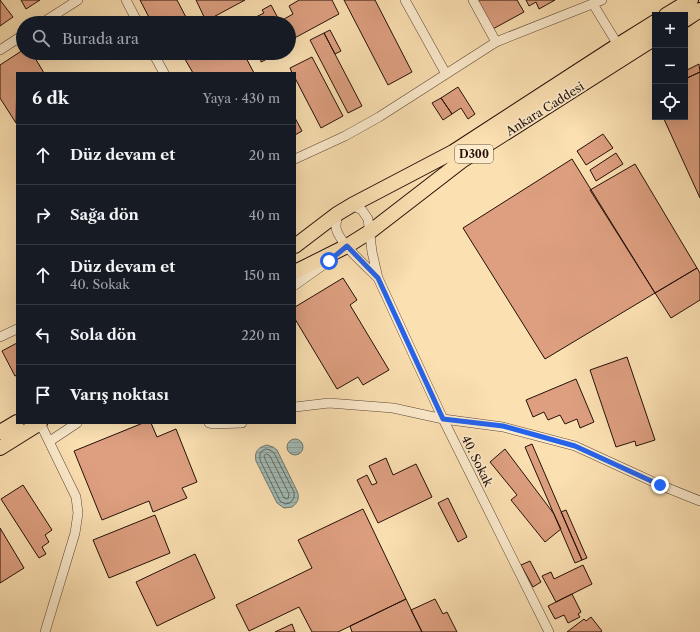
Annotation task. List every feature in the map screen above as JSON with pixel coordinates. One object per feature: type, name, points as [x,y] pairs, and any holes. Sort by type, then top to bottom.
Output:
[{"type":"highway","points":[[671,12],[691,0]]},
{"type":"highway","points":[[688,18],[700,10]]},
{"type":"highway","name":"Ankara Caddesi","points":[[296,245],[337,214],[453,152],[652,24]]},
{"type":"highway","name":"Ankara Caddesi","points":[[296,272],[347,246],[371,231],[463,160],[652,40]]},
{"type":"highway","points":[[0,432],[16,423]]},
{"type":"highway","points":[[0,448],[38,424]]},
{"type":"street","points":[[53,16],[78,0]]},
{"type":"street","points":[[126,0],[134,16]]},
{"type":"street","points":[[405,0],[446,74]]},
{"type":"street","points":[[473,0],[496,42]]},
{"type":"street","points":[[296,159],[345,136],[379,117],[496,42],[602,0]]},
{"type":"street","points":[[592,4],[618,45]]},
{"type":"street","points":[[0,50],[16,40]]},
{"type":"street","points":[[158,60],[164,72]]},
{"type":"street","points":[[352,205],[362,210],[368,219],[371,231],[372,252],[378,278]]},
{"type":"street","points":[[337,214],[336,227],[338,235],[378,278]]},
{"type":"street","points":[[296,284],[347,246]]},
{"type":"street","name":"40. Sokak","points":[[378,278],[443,419],[549,632]]},
{"type":"street","points":[[0,337],[16,329]]},
{"type":"street","points":[[296,407],[329,403],[393,408],[443,419],[503,426],[575,446],[660,485],[700,501]]},
{"type":"street","points":[[41,424],[76,497],[78,513],[75,533],[45,632]]},
{"type":"street","points":[[50,441],[76,424]]},
{"type":"water","points":[[295,439],[301,441],[303,447],[301,453],[295,455],[289,453],[287,447],[289,441]]},
{"type":"water","points":[[267,445],[277,450],[297,491],[298,500],[292,507],[284,508],[277,503],[256,461],[257,450]]},
{"type":"building","points":[[0,0],[13,17],[0,26]]},
{"type":"building","points":[[21,0],[40,0],[26,9]]},
{"type":"building","points":[[140,0],[177,0],[185,16],[148,16]]},
{"type":"building","points":[[196,0],[245,0],[215,16],[204,16]]},
{"type":"building","points":[[299,0],[332,0],[339,14],[296,37],[296,16],[289,16],[293,14],[289,6]]},
{"type":"building","points":[[344,0],[375,0],[412,72],[388,85]]},
{"type":"building","points":[[475,0],[517,0],[524,12],[491,30]]},
{"type":"building","points":[[526,0],[555,0],[539,9],[536,2],[529,6]]},
{"type":"building","points":[[271,5],[277,16],[258,16],[264,13],[262,10]]},
{"type":"building","points":[[330,30],[341,51],[335,54],[324,33]]},
{"type":"building","points":[[324,33],[362,106],[348,113],[310,40]]},
{"type":"building","points":[[16,55],[16,60],[36,60],[43,72],[16,72],[16,123],[0,98],[0,65]]},
{"type":"building","points":[[312,57],[343,116],[321,128],[296,80],[296,72],[292,72],[290,68]]},
{"type":"building","points":[[185,60],[247,60],[253,72],[192,72]]},
{"type":"building","points":[[699,64],[700,72],[688,78],[688,70]]},
{"type":"building","points":[[700,72],[700,198],[664,120],[688,120],[688,78]]},
{"type":"building","points":[[458,87],[475,114],[468,119],[461,108],[452,114],[441,98]]},
{"type":"building","points":[[441,98],[452,114],[443,120],[432,103]]},
{"type":"building","points":[[296,120],[302,131],[296,134]]},
{"type":"building","points":[[603,134],[613,148],[586,165],[577,151]]},
{"type":"building","points":[[616,153],[623,164],[596,181],[590,170]]},
{"type":"building","points":[[572,159],[655,293],[545,359],[463,228]]},
{"type":"building","points":[[635,164],[697,268],[655,293],[590,190]]},
{"type":"building","points":[[697,268],[700,273],[700,300],[671,318],[655,293]]},
{"type":"building","points":[[343,278],[357,300],[350,305],[389,370],[363,385],[358,377],[337,389],[296,321],[296,306]]},
{"type":"building","points":[[16,344],[16,376],[15,376],[2,351]]},
{"type":"building","points":[[627,357],[655,440],[636,446],[635,441],[616,447],[590,370]]},
{"type":"building","points":[[576,379],[594,422],[580,428],[577,419],[565,424],[560,415],[548,420],[544,412],[533,417],[526,400]]},
{"type":"building","points":[[141,424],[151,424],[157,437],[176,429],[197,482],[182,488],[187,498],[153,512],[149,501],[102,520],[74,451]]},
{"type":"building","points":[[532,444],[582,560],[575,563],[525,447]]},
{"type":"building","points":[[505,449],[554,514],[561,529],[545,542],[511,500],[517,495],[490,462]]},
{"type":"building","points":[[386,458],[393,475],[416,464],[432,497],[378,523],[357,480],[367,475],[372,485],[377,483],[369,466]]},
{"type":"building","points":[[23,485],[52,530],[45,535],[49,542],[42,547],[46,554],[39,558],[1,499]]},
{"type":"building","points":[[448,498],[467,537],[458,542],[438,503]]},
{"type":"building","points":[[363,509],[406,599],[338,632],[312,632],[299,607],[249,631],[236,605],[312,568],[298,540]]},
{"type":"building","points":[[566,510],[587,558],[582,560],[561,512]]},
{"type":"building","points":[[155,515],[170,553],[109,578],[93,540]]},
{"type":"building","points":[[0,528],[24,568],[0,583]]},
{"type":"building","points":[[195,554],[215,598],[157,626],[136,582]]},
{"type":"building","points":[[530,561],[541,582],[533,587],[521,565]]},
{"type":"building","points":[[583,565],[592,584],[556,602],[542,576],[551,572],[554,579]]},
{"type":"building","points":[[572,594],[581,612],[578,614],[580,617],[568,623],[564,615],[555,619],[548,606]]},
{"type":"building","points":[[406,599],[422,632],[352,632],[350,626]]},
{"type":"building","points":[[435,599],[443,614],[447,612],[457,632],[422,632],[411,610]]},
{"type":"building","points":[[591,617],[602,631],[567,632],[584,619],[586,621]]},
{"type":"building","points":[[292,624],[295,632],[275,632]]},
{"type":"route","points":[[329,261],[347,246],[378,278],[443,419],[503,426],[575,446],[660,485]]}]
